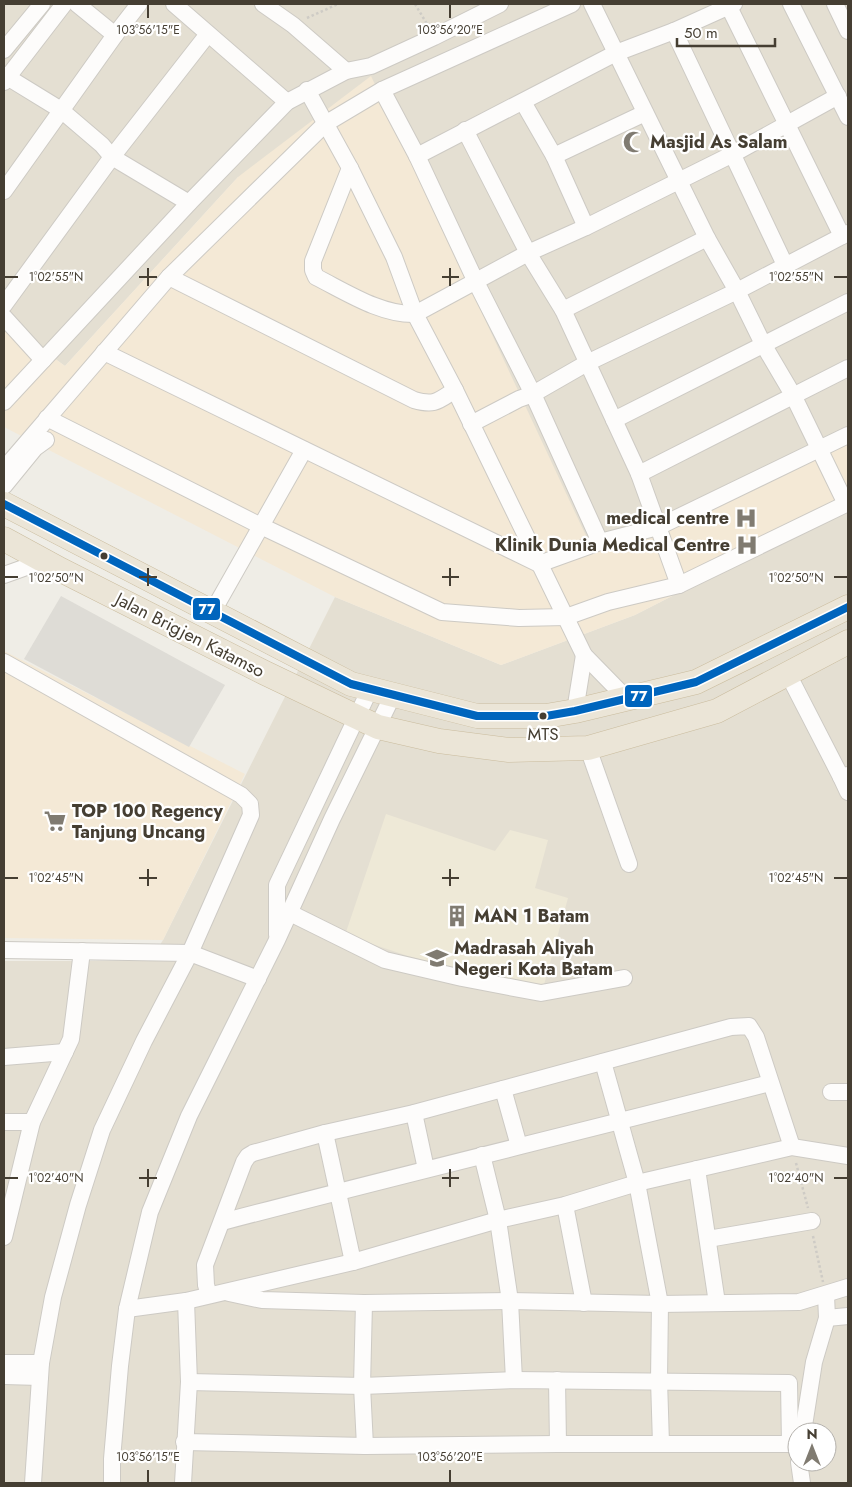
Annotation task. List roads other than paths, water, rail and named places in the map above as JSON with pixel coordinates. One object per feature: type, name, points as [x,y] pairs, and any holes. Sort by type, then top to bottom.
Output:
[{"type":"highway","name":"Jalan Brigjen Katamso","points":[[4,504],[350,684],[477,716],[546,716],[575,711],[696,682],[848,607]]},
{"type":"highway","name":"Jalan Brigjen Katamso","points":[[4,539],[61,570],[333,707],[367,722],[439,740],[509,750],[588,748],[717,711],[848,642]]},
{"type":"street","points":[[4,50],[42,4]]},
{"type":"street","points":[[64,4],[5,78],[61,110],[102,145],[112,157],[189,203]]},
{"type":"street","points":[[77,4],[115,35]]},
{"type":"street","points":[[4,191],[139,4]]},
{"type":"street","points":[[174,4],[287,102]]},
{"type":"street","points":[[263,4],[293,25],[346,71]]},
{"type":"street","points":[[4,402],[189,203],[287,102],[346,71],[371,66],[500,4]]},
{"type":"street","points":[[4,469],[169,277],[325,124],[382,90],[572,4]]},
{"type":"street","points":[[47,418],[261,526],[442,612],[519,618],[566,617],[608,602],[679,585],[847,504],[793,395],[707,238],[592,4]]},
{"type":"street","points":[[791,4],[848,117]]},
{"type":"street","points":[[835,4],[848,31]]},
{"type":"street","points":[[417,156],[616,53],[674,31],[732,5],[786,126],[845,234],[786,267],[587,363],[533,394],[519,399],[471,424]]},
{"type":"street","points":[[674,31],[786,267]]},
{"type":"street","points":[[4,305],[112,157],[208,34]]},
{"type":"street","points":[[307,90],[350,168],[394,257],[415,314],[455,390],[584,655],[627,699]]},
{"type":"street","points":[[382,90],[417,156],[476,282],[533,394],[600,542]]},
{"type":"street","points":[[350,168],[313,261],[313,270],[316,277],[385,310],[402,314],[415,314],[528,253],[586,227],[733,154],[838,96]]},
{"type":"street","points":[[522,102],[554,156],[586,227]]},
{"type":"street","points":[[554,156],[645,113]]},
{"type":"street","points":[[466,130],[528,253],[562,310],[614,420],[639,474],[679,585]]},
{"type":"street","points":[[562,310],[707,238]]},
{"type":"street","points":[[169,277],[414,400],[434,403],[455,390]]},
{"type":"street","points":[[614,420],[848,302]]},
{"type":"street","points":[[4,317],[43,360]]},
{"type":"street","points":[[104,352],[539,564],[600,542],[658,527],[848,435]]},
{"type":"street","points":[[639,474],[848,368]]},
{"type":"street","points":[[4,486],[35,448],[46,440]]},
{"type":"street","points":[[212,611],[304,450]]},
{"type":"street","points":[[4,575],[32,565],[61,570]]},
{"type":"street","points":[[575,711],[584,655]]},
{"type":"street","points":[[4,662],[241,796],[250,804],[251,815],[190,953],[144,1041],[102,1130],[78,1205],[53,1296],[41,1370],[33,1483]]},
{"type":"street","points":[[788,674],[844,776],[848,792]]},
{"type":"street","points":[[112,1483],[112,1459],[119,1375],[127,1309],[150,1212],[190,1116],[258,980],[332,819],[367,722],[370,689]]},
{"type":"street","points":[[277,940],[277,885],[367,722],[393,695]]},
{"type":"street","points":[[588,748],[629,864]]},
{"type":"street","points":[[290,913],[385,960],[462,978],[541,993],[624,978]]},
{"type":"street","points":[[4,950],[190,953],[258,980]]},
{"type":"street","points":[[4,1237],[9,1191],[32,1122],[71,1039],[82,951]]},
{"type":"street","points":[[792,1147],[756,1037],[749,1026],[732,1028],[414,1113],[325,1133],[254,1153],[248,1156],[244,1162],[205,1264],[205,1280],[217,1294],[262,1300],[364,1303],[510,1301],[660,1304],[799,1302],[848,1287]]},
{"type":"street","points":[[4,1057],[64,1052]]},
{"type":"street","points":[[603,1062],[637,1183],[660,1304],[659,1380],[661,1444]]},
{"type":"street","points":[[222,1222],[338,1191],[770,1083]]},
{"type":"street","points":[[503,1089],[519,1146]]},
{"type":"street","points":[[831,1092],[848,1092]]},
{"type":"street","points":[[414,1113],[426,1169]]},
{"type":"street","points":[[4,1122],[32,1122]]},
{"type":"street","points":[[325,1133],[353,1262]]},
{"type":"street","points":[[127,1309],[186,1302],[353,1262],[498,1220],[564,1205],[637,1183],[792,1147],[848,1156]]},
{"type":"street","points":[[482,1155],[498,1220],[510,1301],[514,1380]]},
{"type":"street","points":[[697,1169],[717,1303]]},
{"type":"street","points":[[564,1205],[584,1303]]},
{"type":"street","points":[[708,1239],[812,1221]]},
{"type":"street","points":[[805,1422],[814,1362],[827,1318],[826,1295]]},
{"type":"street","points":[[183,1483],[189,1382],[186,1302]]},
{"type":"street","points":[[364,1303],[362,1386],[365,1446]]},
{"type":"street","points":[[827,1318],[848,1316]]},
{"type":"street","points":[[4,1363],[41,1370]]},
{"type":"street","points":[[4,1376],[41,1370]]},
{"type":"street","points":[[184,1442],[365,1446],[790,1444],[789,1383],[659,1380],[514,1380],[362,1386],[189,1382]]},
{"type":"street","points":[[557,1380],[558,1444]]},
{"type":"place","name":"Masjid As Salam","points":[[634,142]]},
{"type":"place","name":"medical centre","points":[[746,518]]},
{"type":"place","name":"Klinik Dunia Medical Centre","points":[[747,545]]},
{"type":"place","name":"MTS","points":[[543,716]]},
{"type":"place","name":"TOP 100 Regency Tanjung Uncang","points":[[55,821]]},
{"type":"place","name":"MAN 1 Batam","points":[[457,916]]},
{"type":"place","name":"Madrasah Aliyah Negeri Kota Batam","points":[[437,958]]}]
